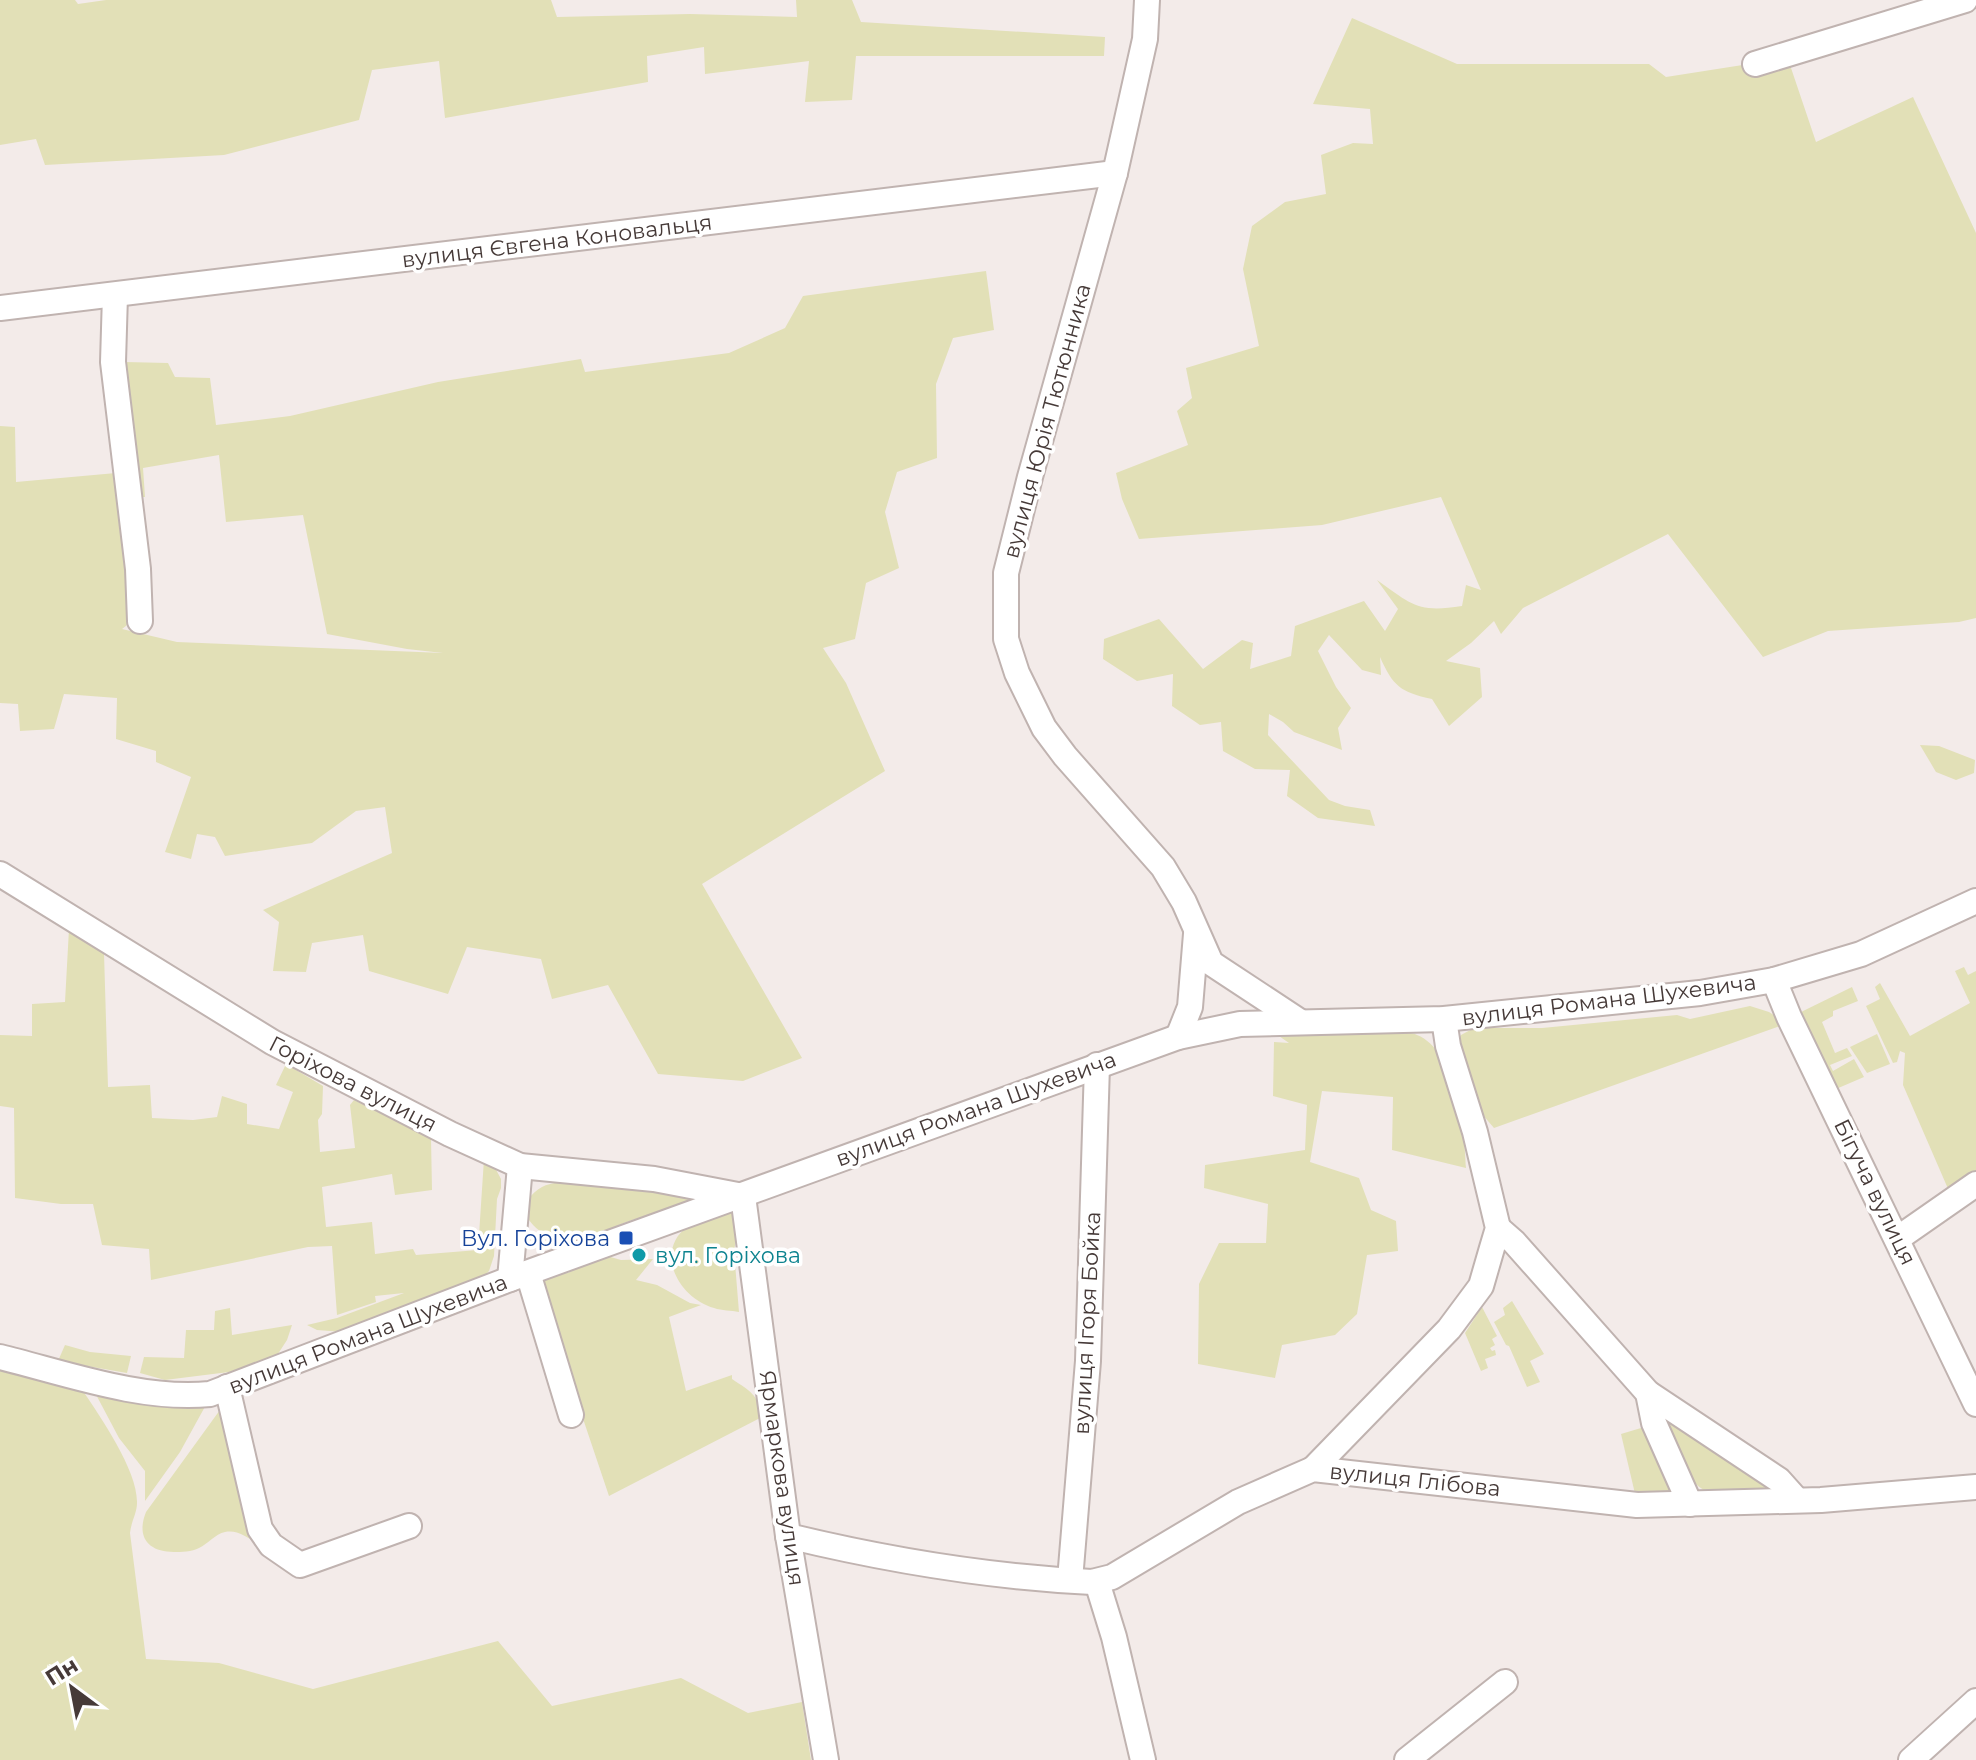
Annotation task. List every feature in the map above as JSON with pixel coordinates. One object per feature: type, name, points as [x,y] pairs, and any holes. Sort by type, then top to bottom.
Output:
[{"type":"street","name":"вулиця Юрія Тютюнника","points":[[1147,0],[1145,39],[1115,173],[1006,573],[1006,639],[1017,673],[1044,728],[1163,867],[1184,902],[1211,963],[1299,1021]]},
{"type":"street","points":[[1755,64],[1965,0]]},
{"type":"street","name":"вулиця Євгена Коновальця","points":[[0,308],[1115,173]]},
{"type":"street","points":[[115,295],[113,362],[138,569],[140,621]]},
{"type":"street","name":"Горіхова вулиця","points":[[0,874],[272,1042],[450,1134],[520,1166],[654,1179],[743,1196]]},
{"type":"street","name":"вулиця Романа Шухевича","points":[[0,1357],[125,1388],[193,1396],[210,1394],[519,1276],[1178,1037],[1240,1024],[1444,1019],[1700,993],[1774,980],[1861,954],[1976,901]]},
{"type":"street","name":"вулиця Юрія Тютюнника","points":[[1178,1037],[1190,1007],[1196,934]]},
{"type":"street","name":"Бігуча вулиця","points":[[1774,980],[1976,1404]]},
{"type":"street","points":[[1313,1469],[1428,1353],[1470,1304],[1481,1286],[1498,1228],[1475,1132],[1448,1046],[1444,1019]]},
{"type":"street","name":"вулиця Ігоря Бойка","points":[[1070,1580],[1088,1361],[1097,1065]]},
{"type":"street","points":[[520,1166],[519,1276],[571,1415]]},
{"type":"street","points":[[1897,1239],[1976,1184]]},
{"type":"street","name":"Ярмаркова вулиця","points":[[743,1196],[788,1536],[826,1760]]},
{"type":"street","points":[[1498,1228],[1514,1242],[1648,1393],[1779,1480],[1796,1499]]},
{"type":"street","points":[[227,1387],[260,1529],[271,1545],[300,1565],[409,1526]]},
{"type":"street","points":[[1648,1393],[1654,1423],[1690,1504]]},
{"type":"street","name":"вулиця Глібова","points":[[1097,1582],[1112,1577],[1238,1502],[1313,1469],[1637,1505],[1821,1500],[1976,1487]]},
{"type":"street","points":[[788,1536],[837,1548],[963,1569],[1097,1582],[1114,1637],[1143,1760]]},
{"type":"street","points":[[1407,1760],[1464,1713],[1499,1690],[1505,1682]]},
{"type":"street","points":[[1911,1760],[1976,1701]]},
{"type":"shaded area","points":[[0,0],[75,0],[78,4],[106,0],[551,0],[557,17],[690,14],[797,17],[796,0],[852,0],[861,22],[1105,37],[1104,56],[856,56],[852,100],[805,102],[809,61],[705,74],[704,47],[647,56],[648,82],[445,118],[439,61],[372,70],[359,120],[224,155],[45,165],[36,139],[0,145]]},
{"type":"shaded area","points":[[1352,18],[1457,64],[1649,64],[1666,77],[1749,64],[1753,76],[1790,65],[1816,142],[1913,97],[1976,233],[1976,618],[1959,622],[1828,631],[1763,657],[1668,534],[1523,608],[1501,634],[1494,621],[1446,661],[1480,668],[1482,697],[1449,726],[1432,699],[1412,694],[1394,681],[1380,657],[1381,675],[1362,670],[1329,635],[1318,651],[1336,687],[1351,708],[1338,728],[1342,750],[1294,732],[1269,714],[1268,735],[1329,800],[1370,810],[1375,826],[1318,818],[1287,796],[1290,770],[1255,769],[1223,751],[1221,722],[1200,725],[1172,706],[1173,674],[1137,681],[1103,659],[1104,639],[1159,619],[1203,669],[1242,640],[1253,643],[1250,669],[1291,656],[1295,626],[1364,601],[1385,631],[1398,609],[1377,580],[1416,605],[1435,608],[1462,606],[1466,585],[1481,590],[1441,497],[1322,525],[1139,539],[1122,499],[1116,473],[1188,445],[1177,411],[1192,398],[1186,368],[1259,346],[1243,269],[1252,226],[1285,202],[1326,194],[1321,155],[1353,143],[1373,144],[1370,109],[1313,104]]},
{"type":"shaded area","points":[[986,271],[994,330],[953,338],[936,384],[937,458],[897,472],[885,512],[899,568],[866,583],[855,639],[823,648],[846,683],[885,771],[702,884],[802,1058],[743,1081],[658,1074],[608,985],[552,999],[541,959],[467,947],[448,994],[369,971],[363,935],[312,943],[306,972],[273,971],[279,922],[263,910],[392,853],[385,807],[356,811],[312,843],[225,856],[215,837],[197,834],[191,859],[165,852],[191,777],[156,762],[156,751],[116,739],[117,698],[64,694],[54,729],[20,731],[18,704],[0,703],[0,426],[15,427],[16,482],[116,473],[131,622],[122,629],[177,642],[443,653],[327,634],[303,515],[226,522],[219,455],[143,468],[145,497],[135,497],[124,390],[125,362],[168,363],[175,377],[210,378],[216,425],[290,416],[438,382],[581,359],[585,372],[729,353],[785,328],[803,296]]},
{"type":"shaded area","points":[[1920,745],[1939,746],[1975,760],[1974,773],[1956,780],[1936,772]]},
{"type":"shaded area","points":[[69,929],[104,953],[108,1087],[150,1085],[152,1118],[193,1120],[217,1117],[222,1096],[247,1104],[247,1124],[279,1129],[293,1092],[276,1085],[286,1064],[323,1086],[322,1114],[318,1120],[320,1152],[355,1148],[350,1105],[354,1100],[431,1138],[432,1190],[395,1195],[392,1174],[322,1187],[326,1227],[372,1222],[375,1254],[413,1249],[416,1255],[478,1250],[484,1159],[493,1164],[501,1179],[494,1256],[489,1271],[480,1280],[343,1332],[317,1330],[307,1325],[337,1318],[404,1293],[375,1296],[376,1302],[337,1315],[332,1246],[308,1247],[151,1280],[149,1249],[102,1245],[93,1204],[61,1204],[15,1198],[14,1108],[0,1106],[0,1035],[32,1036],[32,1004],[65,1002]]},
{"type":"shaded area","points":[[1964,967],[1968,975],[1976,971],[1976,1172],[1949,1191],[1903,1085],[1905,1053],[1900,1051],[1897,1062],[1893,1063],[1866,1006],[1880,999],[1875,987],[1880,983],[1910,1036],[1970,1003],[1955,971]]},
{"type":"shaded area","points":[[1852,987],[1858,1001],[1833,1011],[1833,1016],[1822,1022],[1835,1053],[1847,1048],[1852,1056],[1830,1065],[1833,1071],[1854,1059],[1864,1077],[1836,1089],[1799,1013]]},
{"type":"shaded area","points":[[1750,1006],[1769,1012],[1783,1021],[1783,1025],[1494,1128],[1482,1114],[1456,1054],[1456,1044],[1461,1035],[1474,1028],[1542,1028],[1677,1015],[1690,1019]]},
{"type":"shaded area","points":[[1269,1029],[1406,1033],[1417,1035],[1430,1044],[1441,1057],[1456,1094],[1466,1168],[1392,1150],[1393,1097],[1322,1091],[1310,1162],[1359,1178],[1371,1210],[1396,1221],[1398,1251],[1367,1255],[1357,1314],[1335,1335],[1282,1345],[1275,1378],[1198,1364],[1199,1284],[1219,1243],[1266,1243],[1268,1204],[1204,1188],[1205,1165],[1305,1150],[1307,1105],[1273,1096],[1274,1042],[1289,1043]]},
{"type":"shaded area","points":[[1877,1034],[1890,1064],[1867,1073],[1850,1047]]},
{"type":"shaded area","points":[[608,1181],[698,1196],[593,1236],[568,1240],[546,1234],[530,1221],[526,1213],[532,1195],[548,1184]]},
{"type":"shaded area","points":[[735,1207],[738,1228],[734,1251],[739,1312],[714,1308],[690,1295],[681,1285],[672,1261],[672,1248],[688,1226]]},
{"type":"shaded area","points":[[600,1254],[621,1260],[653,1259],[636,1280],[657,1285],[690,1303],[701,1305],[669,1317],[686,1391],[732,1375],[732,1379],[755,1398],[762,1417],[609,1496],[536,1279],[568,1273]]},
{"type":"shaded area","points":[[1512,1301],[1544,1354],[1530,1361],[1540,1382],[1527,1387],[1509,1346],[1494,1322],[1505,1315],[1503,1308]]},
{"type":"shaded area","points":[[1482,1307],[1497,1336],[1492,1339],[1495,1345],[1490,1348],[1495,1350],[1496,1355],[1485,1359],[1488,1368],[1481,1371],[1465,1333]]},
{"type":"shaded area","points":[[230,1308],[232,1335],[292,1325],[287,1340],[274,1360],[229,1372],[165,1380],[140,1373],[144,1357],[184,1358],[186,1330],[214,1330],[215,1311]]},
{"type":"shaded area","points":[[65,1345],[90,1352],[131,1356],[127,1373],[58,1361]]},
{"type":"shaded area","points":[[0,1365],[83,1391],[125,1461],[136,1490],[137,1507],[130,1533],[146,1659],[219,1663],[313,1689],[498,1641],[552,1706],[681,1678],[748,1713],[802,1702],[811,1760],[0,1760]]},
{"type":"shaded area","points":[[92,1387],[207,1403],[180,1452],[145,1501],[145,1471],[119,1438]]},
{"type":"shaded area","points":[[225,1403],[265,1548],[241,1534],[225,1532],[186,1552],[157,1549],[144,1536],[142,1529],[146,1512]]},
{"type":"shaded area","points":[[1666,1420],[1671,1420],[1772,1485],[1772,1492],[1707,1492],[1698,1486],[1680,1463],[1664,1425]]},
{"type":"shaded area","points":[[1641,1428],[1650,1430],[1672,1489],[1665,1497],[1636,1498],[1621,1434]]},
{"type":"place","name":"Вул. Горіхова","points":[[626,1238]]},
{"type":"place","name":"вул. Горіхова","points":[[639,1255]]}]
